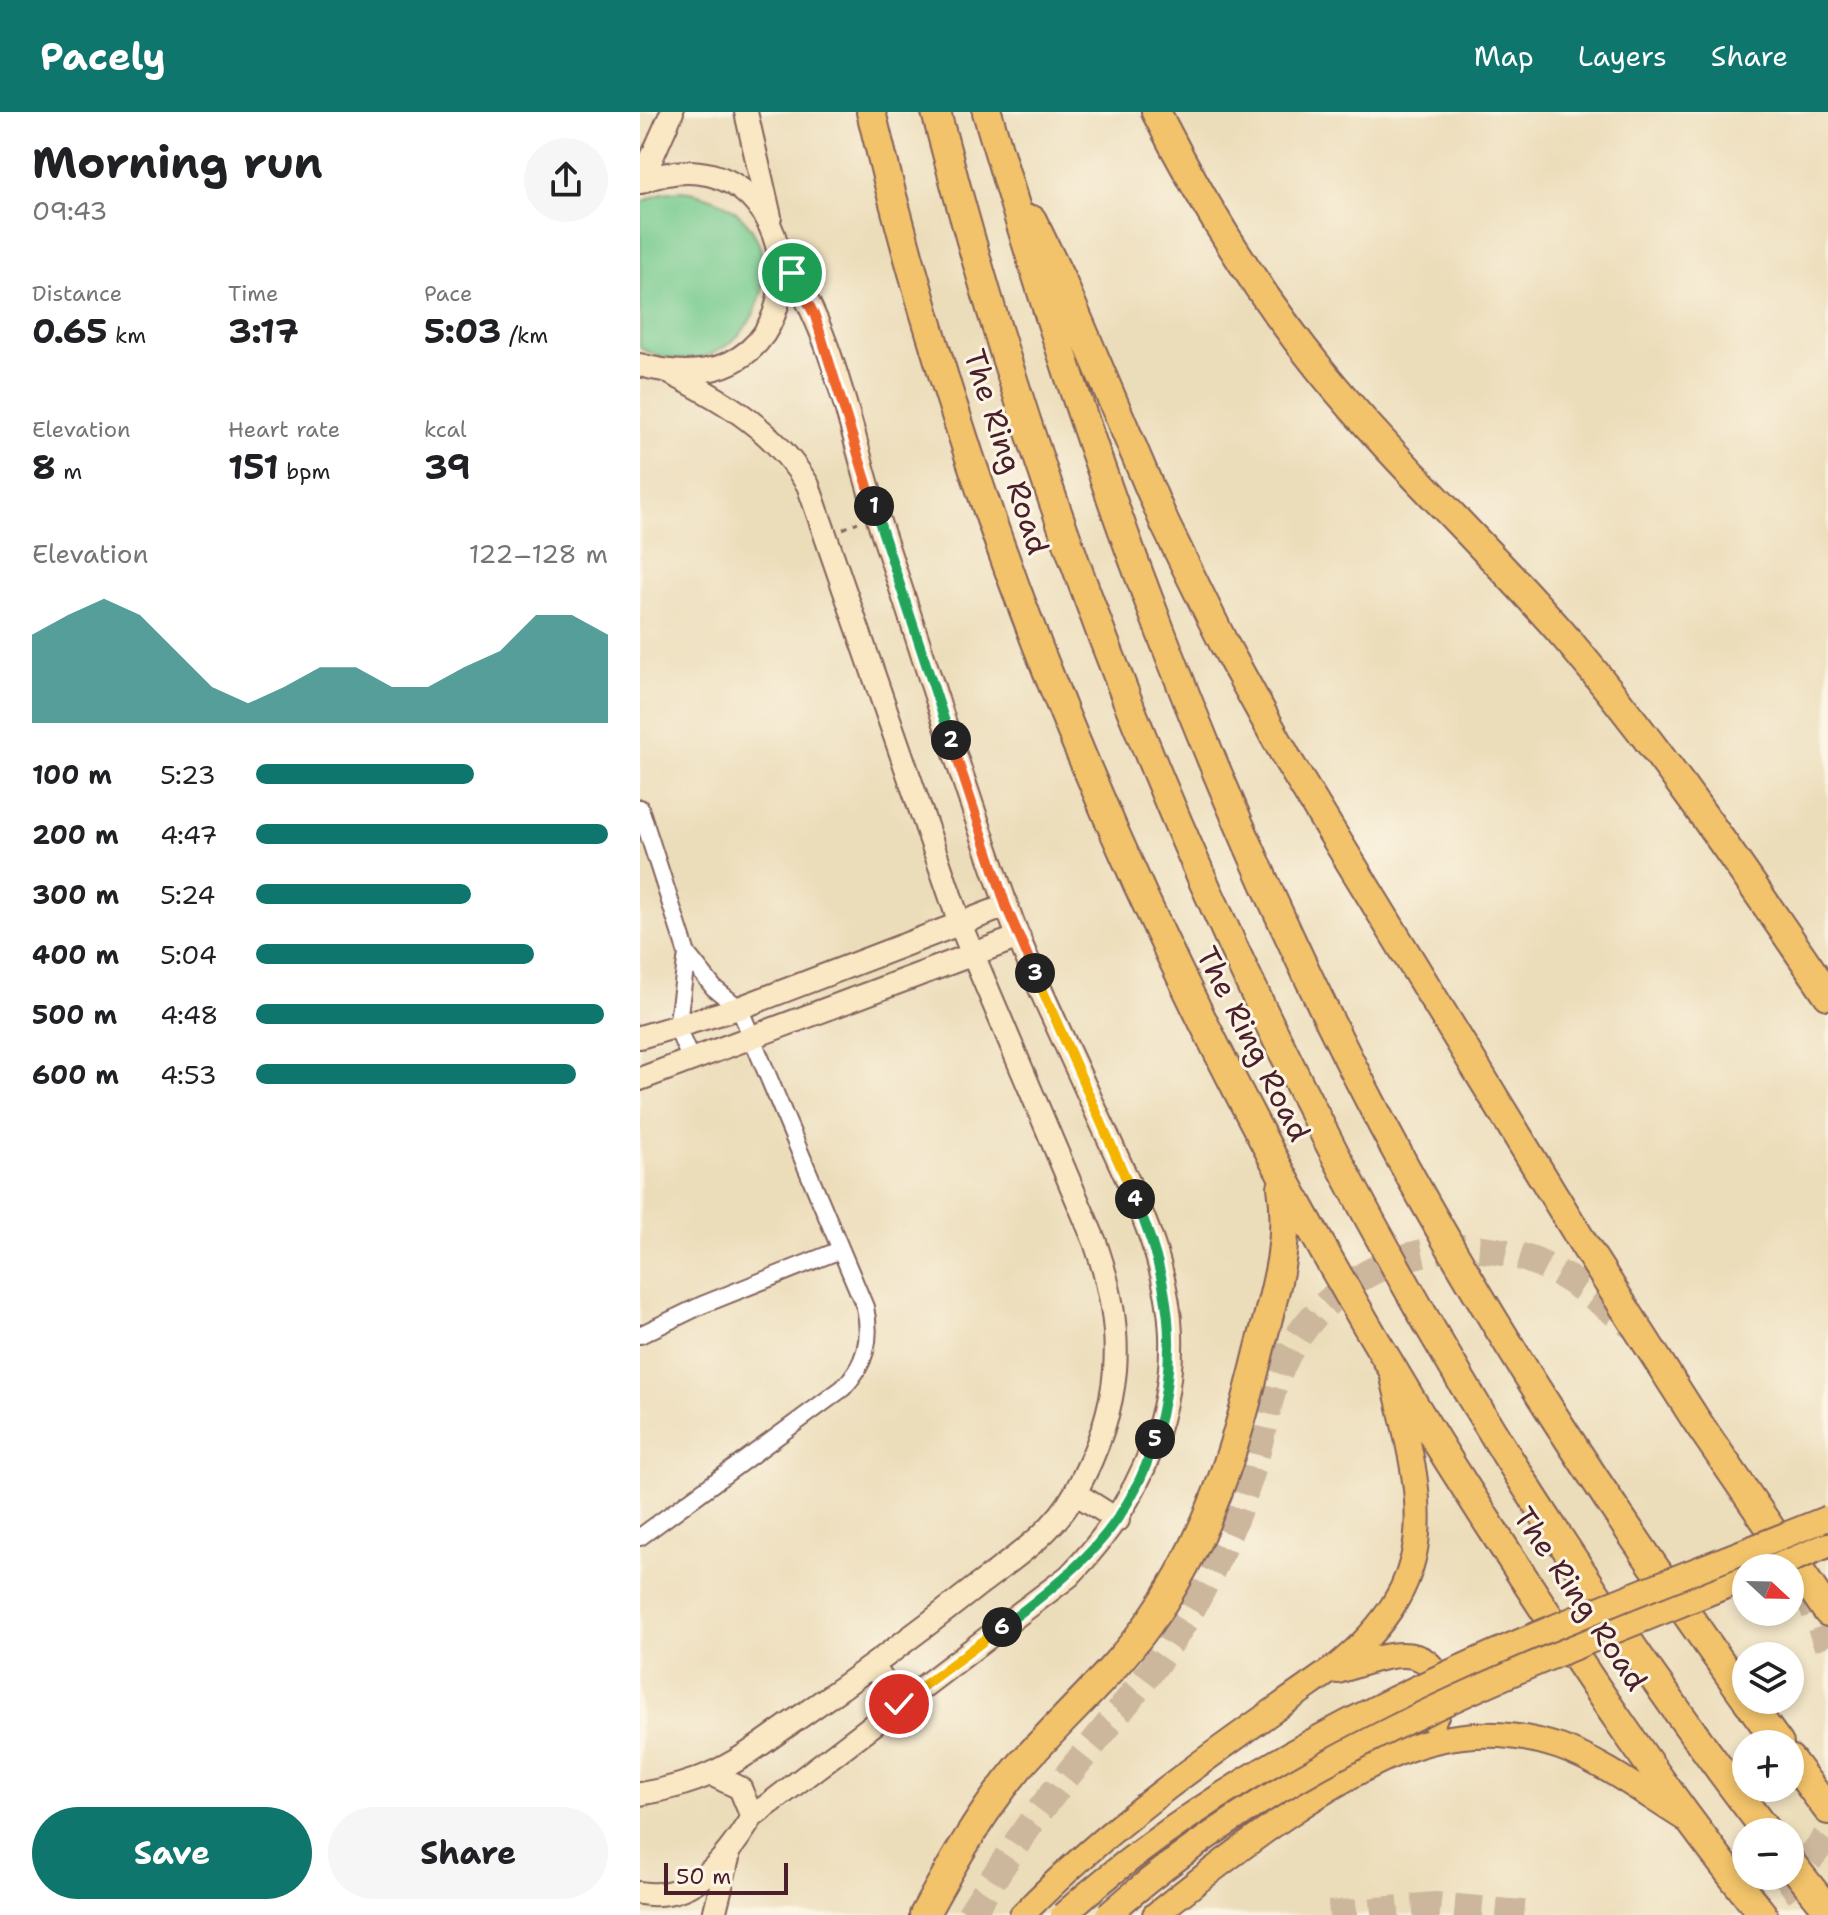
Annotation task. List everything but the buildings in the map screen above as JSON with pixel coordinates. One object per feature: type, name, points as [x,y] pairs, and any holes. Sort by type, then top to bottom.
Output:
[{"type":"highway","name":"The Ring Road","points":[[871,112],[959,422],[1055,693],[1163,942],[1279,1171],[1390,1366],[1531,1589],[1695,1825],[1763,1915]]},
{"type":"highway","points":[[878,112],[879,144]]},
{"type":"highway","name":"The Ring Road","points":[[936,112],[1005,357],[1083,587],[1173,813],[1267,1021],[1358,1200],[1487,1426],[1625,1638],[1757,1818]]},
{"type":"highway","points":[[987,112],[1062,362],[1155,618],[1238,819],[1341,1044],[1421,1195],[1499,1329],[1644,1553],[1732,1678]]},
{"type":"highway","points":[[1156,112],[1209,210],[1290,332],[1358,414],[1485,546],[1612,693],[1713,828],[1828,995]]},
{"type":"highway","points":[[1005,172],[1063,284],[1165,524],[1224,644],[1289,762],[1583,1243],[1705,1432],[1828,1612]]},
{"type":"highway","points":[[924,1915],[974,1828],[1004,1786],[1103,1680],[1149,1623],[1205,1528],[1235,1448],[1278,1285],[1285,1217],[1279,1171]]},
{"type":"highway","points":[[1804,1778],[1828,1810]]},
{"type":"highway","points":[[1804,1880],[1828,1910]]},
{"type":"main road","points":[[1022,1915],[1080,1858],[1151,1797],[1323,1676],[1378,1628],[1400,1594],[1414,1556],[1419,1495],[1390,1366]]},
{"type":"main road","points":[[1063,1915],[1194,1812],[1326,1731],[1544,1631],[1828,1518]]},
{"type":"main road","points":[[1804,1555],[1828,1545]]},
{"type":"main road","points":[[1108,1915],[1205,1837],[1340,1753],[1467,1691],[1732,1584]]},
{"type":"main road","points":[[1155,1915],[1274,1826],[1399,1752],[1433,1721],[1441,1705],[1439,1679],[1429,1664],[1413,1656],[1395,1654],[1323,1676]]},
{"type":"main road","points":[[1399,1752],[1438,1740],[1479,1735],[1540,1742],[1598,1765],[1695,1825]]},
{"type":"street","points":[[641,182],[672,112]]},
{"type":"street","points":[[713,1910],[729,1856],[752,1817],[1069,1576],[1101,1544],[1118,1520],[1153,1445],[1164,1408],[1171,1332],[1167,1302],[1144,1220],[1006,906],[815,316],[782,260],[746,112]]},
{"type":"street","points":[[641,182],[678,173],[715,178],[748,197],[772,226]]},
{"type":"street","points":[[672,374],[703,372],[731,362],[755,343],[772,319],[782,290],[782,260]]},
{"type":"street","points":[[640,365],[672,374],[733,407],[779,445],[808,485],[960,924],[1095,1242],[1110,1290],[1118,1337],[1111,1400],[1075,1493],[1062,1512],[1023,1550],[873,1666],[711,1774],[640,1794]]},
{"type":"street","points":[[640,808],[687,954],[714,988],[739,1008],[868,1322],[866,1351],[853,1378],[640,1537]]},
{"type":"street","points":[[640,1037],[739,1008],[1006,906]]},
{"type":"street","points":[[640,1079],[972,952],[1019,937]]},
{"type":"street","points":[[687,954],[677,1028],[690,1058]]},
{"type":"street","points":[[640,1335],[702,1305],[840,1250]]},
{"type":"street","points":[[1075,1493],[1118,1520]]},
{"type":"street","points":[[873,1666],[899,1704]]},
{"type":"street","points":[[711,1774],[740,1788],[752,1817]]},
{"type":"street","points":[[640,1893],[681,1890],[705,1877],[729,1856]]},
{"type":"path","points":[[827,535],[877,515]]},
{"type":"green space","points":[[682,191],[726,205],[753,232],[763,264],[760,299],[744,329],[717,351],[682,359],[640,348],[640,203],[662,193]]},
{"type":"tunnel","points":[[970,1915],[1028,1828],[1143,1681],[1193,1606],[1218,1558],[1239,1507],[1283,1363],[1302,1331],[1327,1303],[1356,1281],[1388,1264],[1423,1253],[1460,1248],[1497,1251],[1533,1261],[1562,1275],[1639,1331]]},
{"type":"tunnel","points":[[1806,1587],[1828,1646]]},
{"type":"tunnel","points":[[1746,1915],[1790,1884],[1828,1835]]},
{"type":"tunnel","points":[[1329,1915],[1435,1906],[1534,1915]]},
{"type":"route","points":[[792,273],[815,316],[1006,906],[1144,1220],[1158,1263],[1171,1332],[1170,1370],[1164,1408],[1153,1445],[1137,1484],[1101,1544],[1069,1576],[899,1704]]}]
